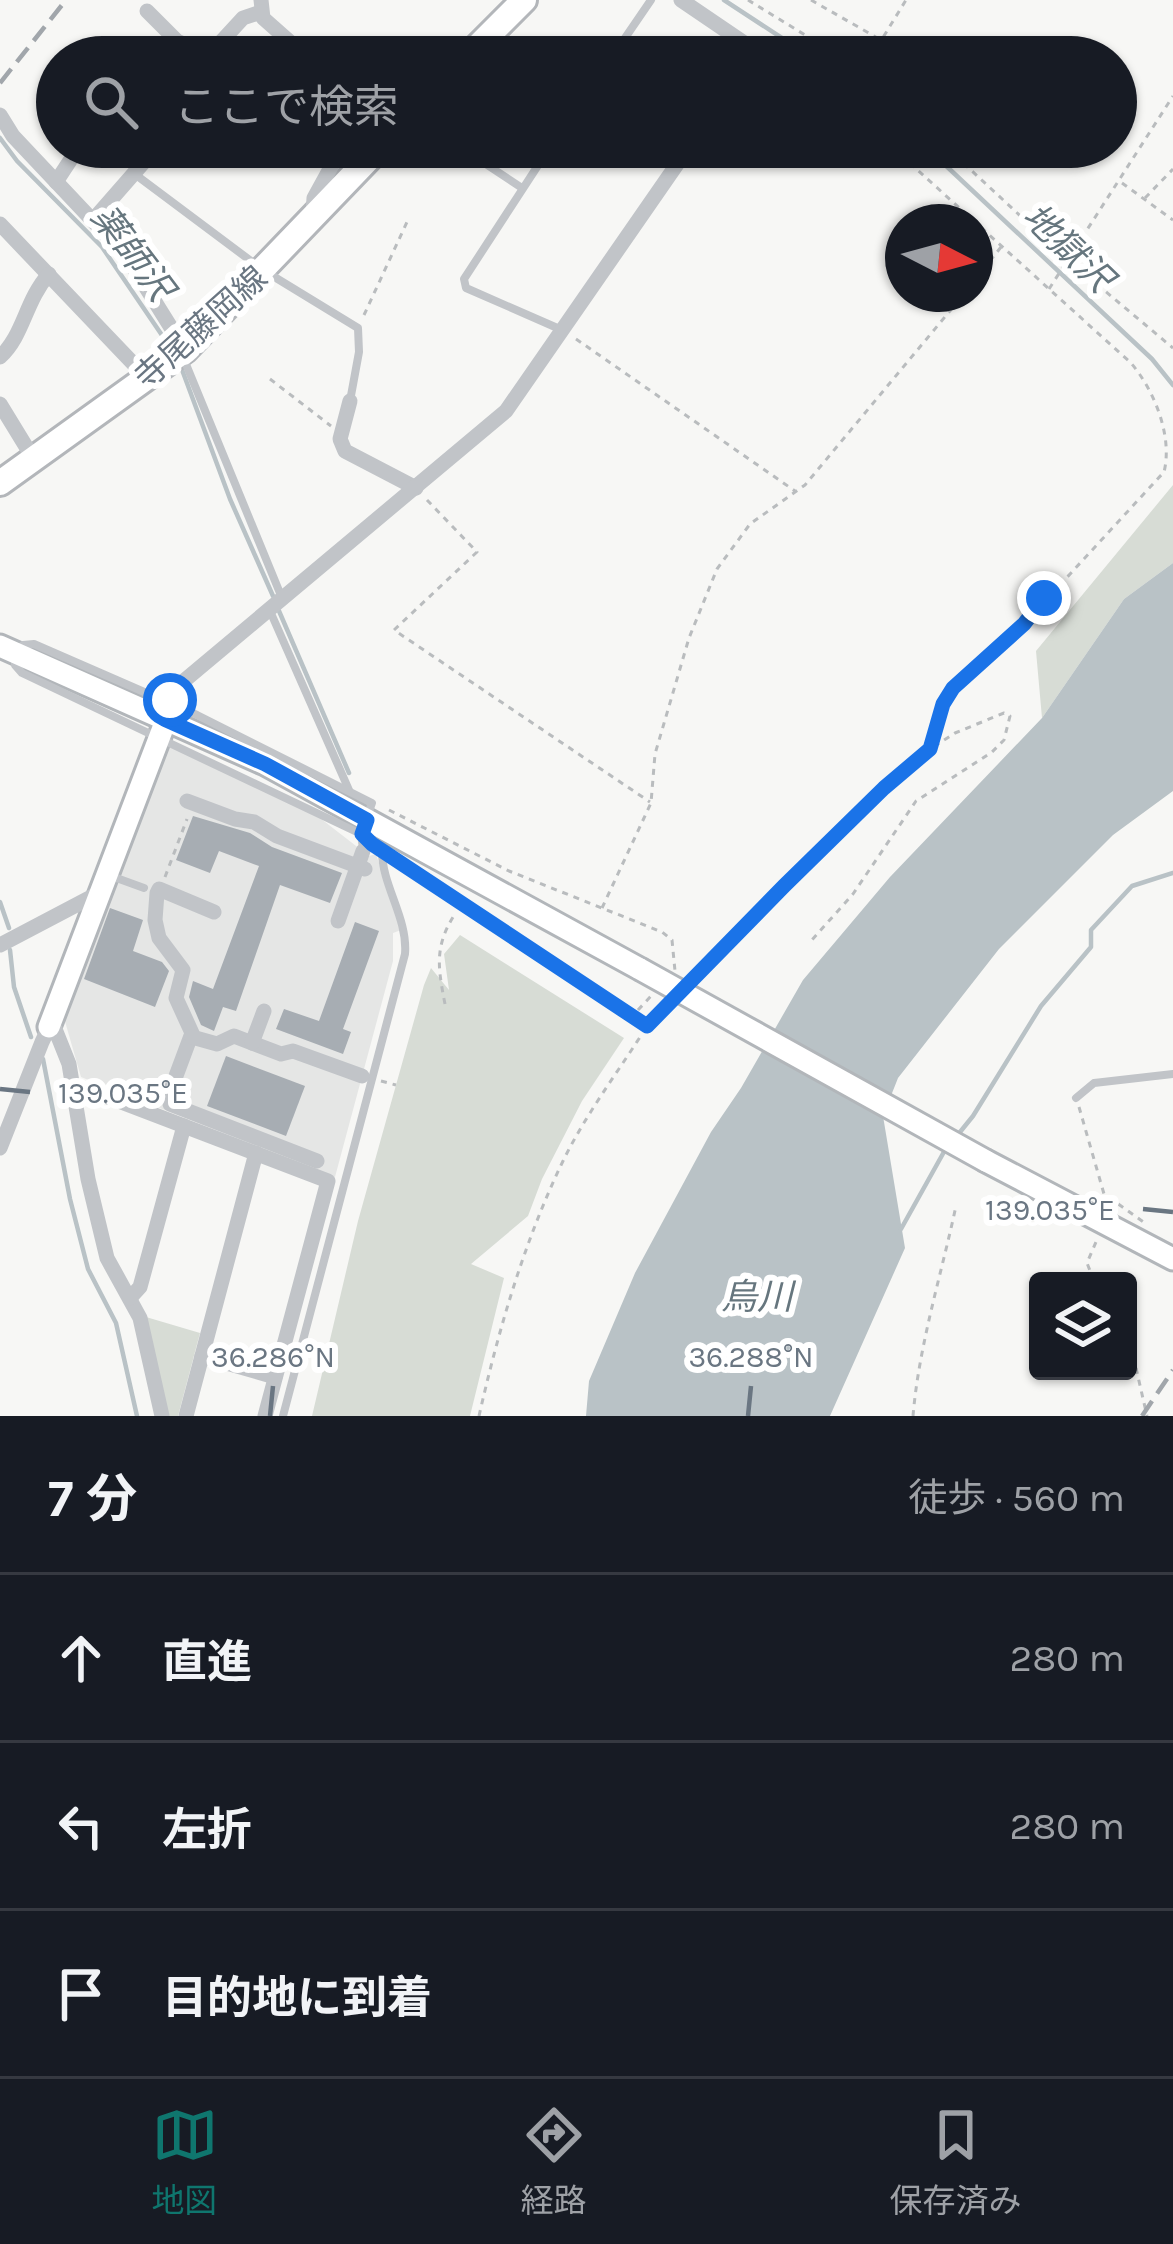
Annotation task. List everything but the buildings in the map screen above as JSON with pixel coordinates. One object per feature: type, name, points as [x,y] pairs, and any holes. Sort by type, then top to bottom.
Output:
[{"type":"main road","points":[[488,36],[524,0]]},
{"type":"main road","name":"寺尾藤岡線","points":[[0,483],[183,352],[360,168]]},
{"type":"street","points":[[681,0],[734,36]]},
{"type":"street","points":[[226,36],[261,6],[288,36]]},
{"type":"street","points":[[147,11],[172,36]]},
{"type":"street","points":[[0,116],[36,161]]},
{"type":"street","points":[[43,168],[127,257],[183,352]]},
{"type":"street","points":[[56,182],[65,168]]},
{"type":"street","points":[[94,219],[141,168]]},
{"type":"street","points":[[314,218],[314,198],[330,168]]},
{"type":"street","points":[[0,1148],[179,685],[506,411],[675,168]]},
{"type":"street","points":[[0,224],[148,379]]},
{"type":"street","points":[[0,357],[12,345],[29,301],[49,274]]},
{"type":"street","points":[[350,401],[341,435],[345,451],[416,488]]},
{"type":"street","points":[[0,404],[33,458]]},
{"type":"street","points":[[7,649],[265,764],[364,840],[640,969],[1164,1256]]},
{"type":"street","points":[[190,802],[254,822],[277,836],[364,840]]},
{"type":"street","points":[[338,921],[364,840]]},
{"type":"street","points":[[0,945],[102,884]]},
{"type":"street","points":[[214,912],[152,889],[157,930],[183,970],[176,998],[192,1027],[170,1104],[317,1161]]},
{"type":"street","points":[[252,1043],[264,1011]]},
{"type":"street","points":[[49,1027],[62,1040],[107,1258],[143,1329],[162,1416]]},
{"type":"street","points":[[192,1037],[217,1044],[234,1036],[368,1077]]},
{"type":"street","points":[[75,1093],[95,1092],[328,1181],[265,1416]]},
{"type":"street","points":[[130,1298],[140,1287],[184,1126]]},
{"type":"street","points":[[186,1416],[256,1153]]},
{"type":"street","points":[[202,1356],[275,1377]]},
{"type":"lane","points":[[626,36],[650,0]]},
{"type":"lane","points":[[492,168],[522,188]]},
{"type":"lane","points":[[536,168],[464,279],[466,288],[563,330]]},
{"type":"lane","points":[[136,175],[263,270],[358,328],[359,352],[350,401]]},
{"type":"lane","points":[[183,352],[364,840],[647,1026]]},
{"type":"lane","points":[[164,720],[349,790]]},
{"type":"lane","points":[[284,1416],[406,944],[382,851]]},
{"type":"lane","points":[[102,884],[152,889]]},
{"type":"lane","points":[[1076,1098],[1094,1083],[1173,1074]]},
{"type":"path","points":[[748,0],[807,36]]},
{"type":"path","points":[[811,0],[874,36]]},
{"type":"path","points":[[884,36],[906,0]]},
{"type":"path","points":[[1137,155],[1173,96]]},
{"type":"path","points":[[916,168],[1132,363],[1149,383],[1165,416],[1169,464],[1024,624],[953,688],[943,704],[930,749]]},
{"type":"path","points":[[968,168],[1066,261],[1173,348]]},
{"type":"path","points":[[1050,288],[1129,168]]},
{"type":"path","points":[[1144,199],[1173,169]]},
{"type":"path","points":[[1121,181],[1173,220]]},
{"type":"path","points":[[358,328],[407,222]]},
{"type":"path","points":[[993,258],[1003,245]]},
{"type":"path","points":[[602,908],[652,803],[655,754],[689,638],[717,569],[750,524],[797,492],[949,312]]},
{"type":"path","points":[[563,330],[797,492]]},
{"type":"path","points":[[269,379],[341,435]]},
{"type":"path","points":[[416,488],[477,552],[394,630],[652,803]]},
{"type":"path","points":[[691,980],[884,788],[930,749],[993,716],[1004,712],[1010,716],[1004,740],[992,752],[916,801],[853,893],[811,941]]},
{"type":"path","points":[[152,889],[190,802]]},
{"type":"path","points":[[364,840],[509,871],[662,932],[672,940],[676,969],[633,1016]]},
{"type":"path","points":[[446,1004],[436,961],[441,935],[463,902]]},
{"type":"path","points":[[479,1416],[503,1317],[544,1204],[585,1119],[647,1026],[676,995]]},
{"type":"path","points":[[368,1077],[396,1085]]},
{"type":"path","points":[[1076,1098],[1104,1194],[1149,1226]]},
{"type":"path","points":[[914,1416],[919,1359],[930,1330],[956,1206]]},
{"type":"path","points":[[1090,1272],[1087,1263],[1106,1225]]},
{"type":"path","points":[[1137,1372],[1147,1416]]},
{"type":"shaded area","points":[[1173,485],[1173,563],[1124,599],[1042,718],[1036,651]]},
{"type":"shaded area","points":[[176,746],[307,808],[369,856],[376,854],[401,930],[393,933],[393,961],[335,1177],[81,1077],[64,1018],[165,748]]},
{"type":"shaded area","points":[[460,935],[624,1038],[582,1101],[528,1216],[471,1264],[504,1278],[470,1416],[312,1416],[358,1221],[424,985],[431,968],[449,990],[444,954]]},
{"type":"shaded area","points":[[146,1317],[200,1333],[178,1416],[169,1416]]},
{"type":"water","name":"烏川","points":[[1173,563],[1173,791],[1113,835],[999,949],[898,1078],[883,1116],[905,1248],[830,1416],[586,1416],[589,1381],[635,1273],[711,1132],[803,980],[890,877],[1042,718],[1124,599]]},
{"type":"waterway","name":"地獄沢","points":[[724,0],[779,36]]},
{"type":"waterway","name":"薬師沢","points":[[0,138],[102,247],[170,347]]},
{"type":"waterway","name":"地獄沢","points":[[948,168],[1152,359],[1173,385]]},
{"type":"waterway","name":"薬師沢","points":[[181,367],[230,499],[273,596]]},
{"type":"waterway","name":"薬師沢","points":[[279,611],[349,773]]},
{"type":"waterway","points":[[956,1137],[1041,1006],[1091,947],[1091,930],[1132,886],[1173,873]]},
{"type":"waterway","points":[[0,902],[9,928]]},
{"type":"waterway","points":[[10,950],[14,987],[31,1037]]},
{"type":"waterway","points":[[43,1059],[88,1269],[116,1323],[137,1416]]},
{"type":"waterway","points":[[901,1229],[945,1150]]},
{"type":"railway","points":[[37,36],[66,0]]},
{"type":"railway","points":[[0,83],[36,38]]},
{"type":"railway","points":[[1142,1416],[1173,1370]]},
{"type":"route","points":[[170,700],[166,720],[265,764],[367,820],[362,834],[372,844],[647,1026],[884,788],[930,749],[943,704],[953,688],[1024,624],[1044,598]]}]
